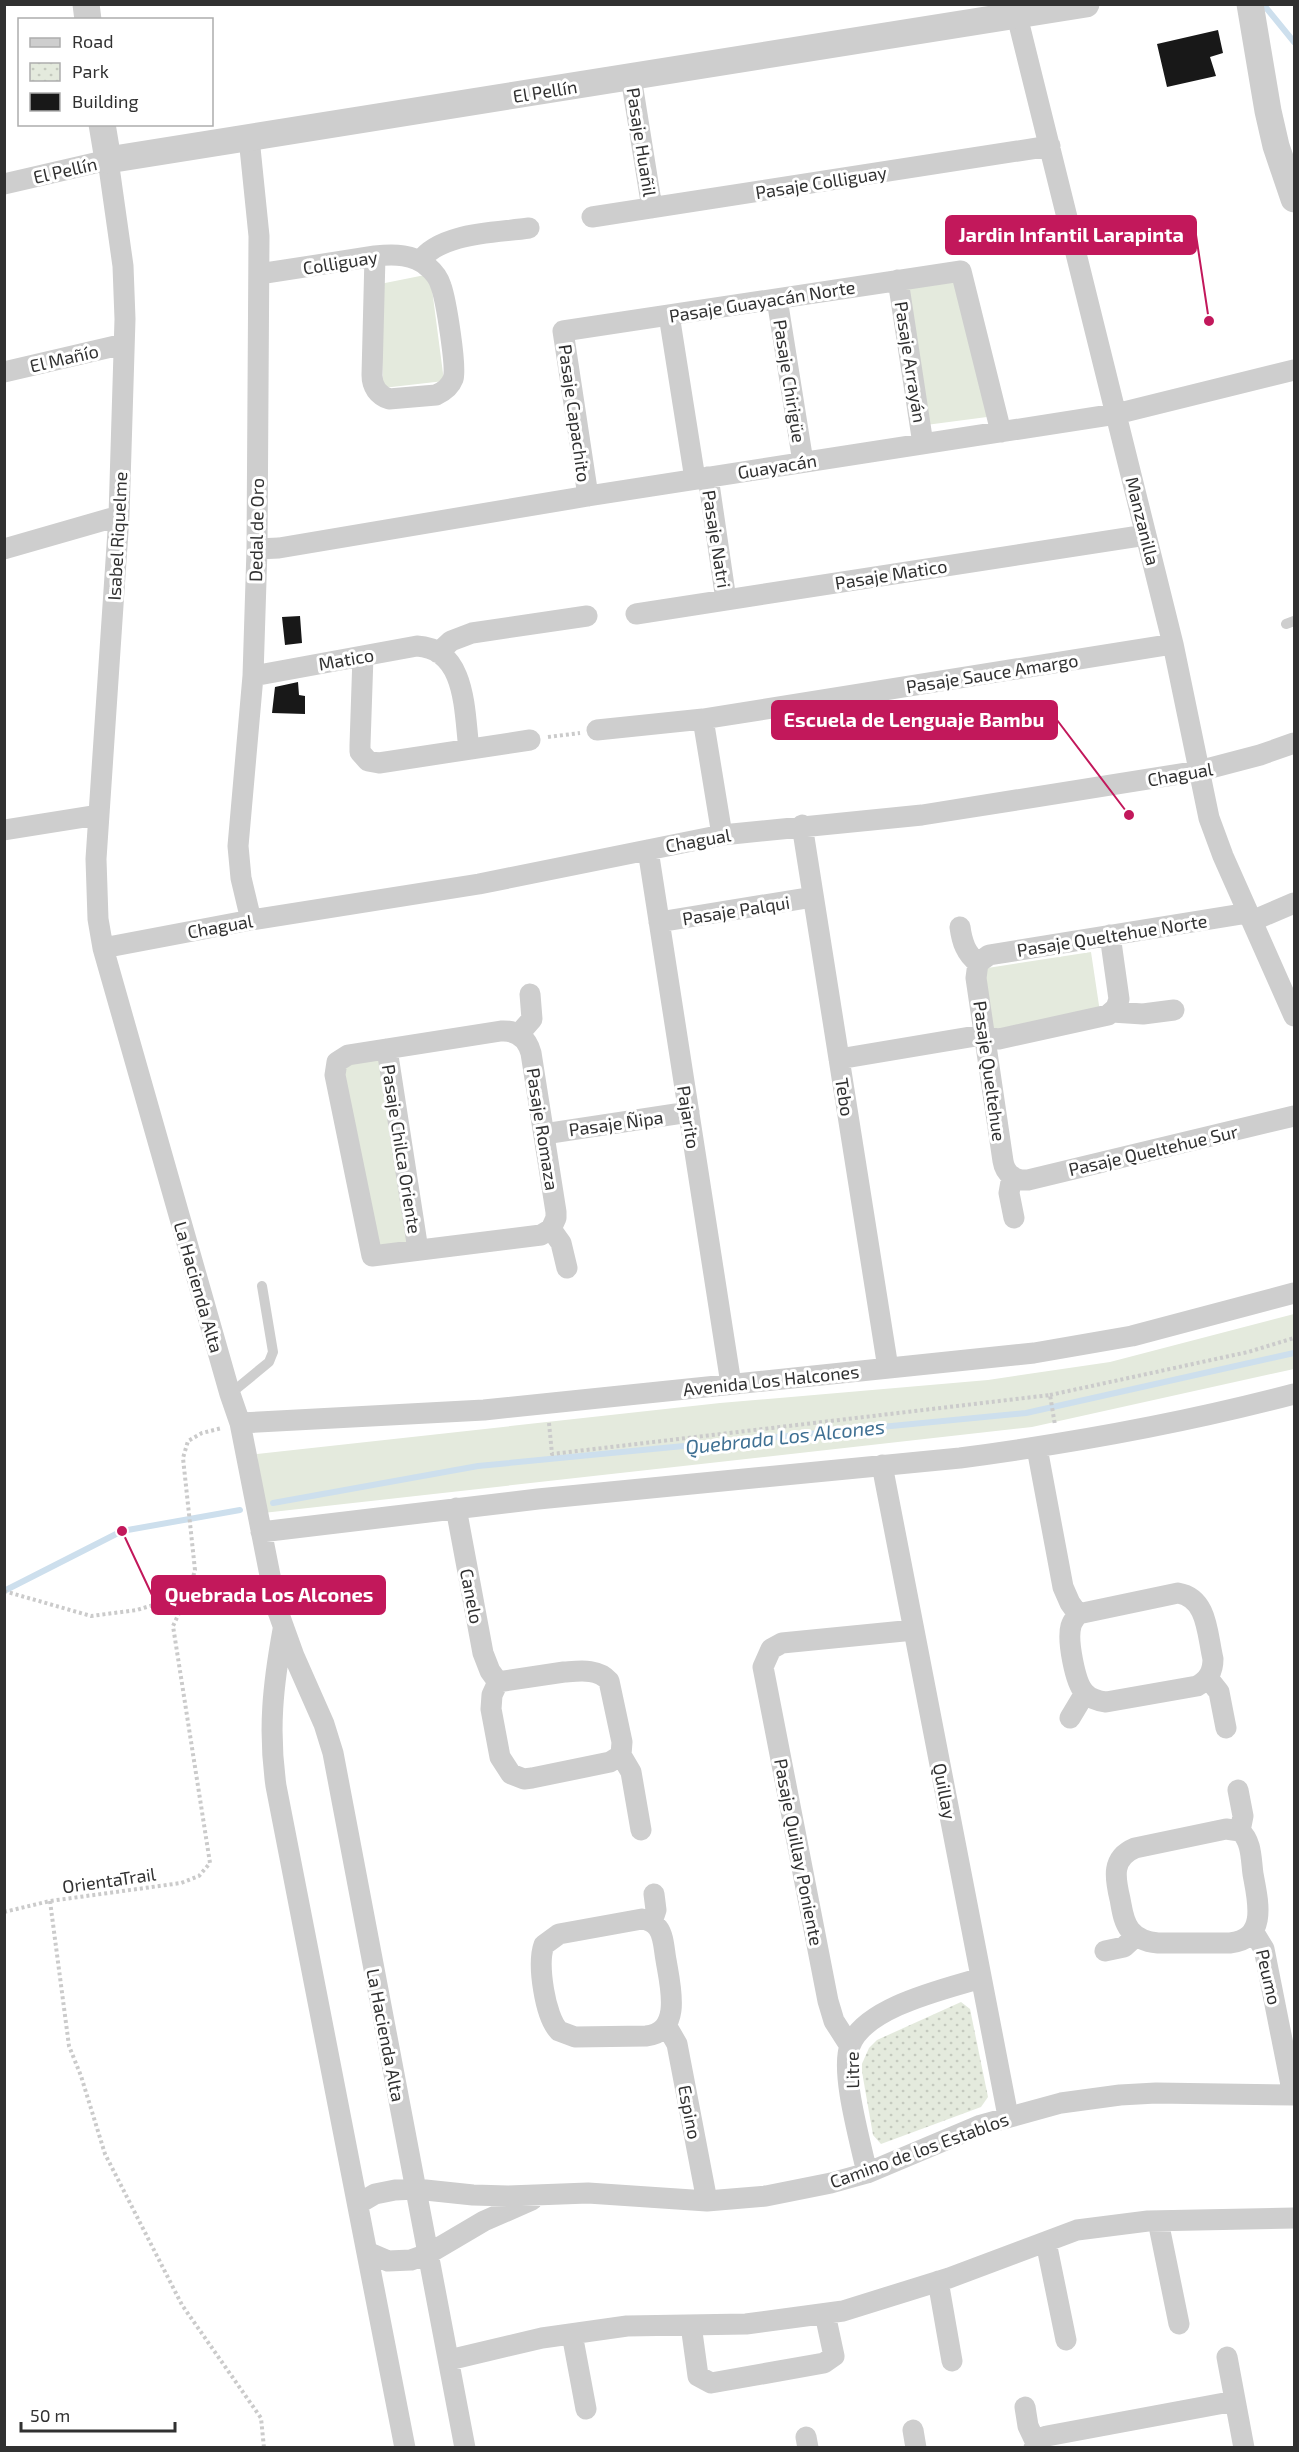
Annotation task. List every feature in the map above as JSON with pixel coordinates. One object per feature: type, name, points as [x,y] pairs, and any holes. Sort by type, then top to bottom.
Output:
[{"type":"street","name":"El Pellín","points":[[4,184],[108,160],[1086,4]]},
{"type":"street","points":[[1250,4],[1268,111],[1276,146],[1294,199]]},
{"type":"street","name":"Manzanilla","points":[[1017,16],[1173,644],[1215,837],[1294,1016]]},
{"type":"street","name":"Pasaje Huañil","points":[[632,77],[652,208]]},
{"type":"street","name":"Isabel Riquelme","points":[[102,126],[123,266],[124,344],[119,516],[98,815],[97,896],[103,948]]},
{"type":"street","name":"Dedal de Oro","points":[[249,138],[256,199],[259,274],[257,549],[253,676],[238,846],[241,878],[251,920]]},
{"type":"street","name":"Pasaje Colliguay","points":[[592,217],[1050,146]]},
{"type":"street","points":[[375,256],[372,381],[378,393],[395,400],[436,395],[449,386],[454,366],[442,288],[435,274],[420,261],[425,254],[441,243],[529,228]]},
{"type":"street","name":"Colliguay","points":[[259,274],[375,256],[401,255],[420,261]]},
{"type":"street","name":"Pasaje Guayacán Norte","points":[[563,331],[961,271],[1001,432]]},
{"type":"street","name":"Pasaje Arrayán","points":[[898,280],[923,444]]},
{"type":"street","name":"Pasaje Chirigüe","points":[[777,299],[803,462]]},
{"type":"street","name":"Pasaje Natri","points":[[669,315],[726,600]]},
{"type":"street","name":"Pasaje Capachito","points":[[563,331],[588,496]]},
{"type":"street","name":"El Mañío","points":[[4,372],[124,344]]},
{"type":"street","name":"Guayacán","points":[[257,549],[279,548],[588,496],[1116,414],[1294,370]]},
{"type":"street","points":[[4,549],[119,516]]},
{"type":"street","name":"Pasaje Matico","points":[[636,614],[1146,535]]},
{"type":"street","points":[[469,749],[457,672],[438,653],[451,641],[472,633],[587,616]]},
{"type":"street","name":"Pasaje Sauce Amargo","points":[[597,730],[703,720],[1173,644]]},
{"type":"street","name":"Matico","points":[[253,676],[417,646],[429,648],[438,653]]},
{"type":"street","points":[[363,656],[360,745],[364,758],[373,763],[530,740]]},
{"type":"street","points":[[703,720],[723,835]]},
{"type":"street","name":"Chagual","points":[[103,948],[251,920],[479,884],[723,835],[802,825],[922,815],[1199,771],[1260,755],[1294,743]]},
{"type":"street","points":[[4,830],[98,815]]},
{"type":"street","name":"Tebo","points":[[802,825],[888,1368]]},
{"type":"street","name":"Pajarito","points":[[648,850],[731,1384]]},
{"type":"street","name":"Pasaje Palqui","points":[[659,922],[813,897]]},
{"type":"street","name":"Pasaje Queltehue Norte","points":[[978,963],[990,955],[1110,935],[1250,917],[1294,903]]},
{"type":"street","points":[[960,927],[964,947],[978,963]]},
{"type":"street","points":[[1110,935],[1119,999],[1112,1012]]},
{"type":"street","name":"La Hacienda Alta","points":[[103,948],[240,1424],[271,1583],[283,1629],[316,1702],[333,1753],[465,2448]]},
{"type":"street","name":"Pasaje Queltehue","points":[[978,963],[975,973],[1004,1167],[1012,1176],[1009,1193],[1014,1218]]},
{"type":"street","points":[[530,994],[532,1019],[519,1034],[501,1031],[348,1054],[337,1062],[335,1075],[372,1256],[541,1235],[550,1228],[561,1243],[567,1268]]},
{"type":"street","points":[[839,1059],[976,1036],[999,1039],[1112,1012],[1143,1014],[1174,1010]]},
{"type":"street","name":"Pasaje Romaza","points":[[519,1034],[525,1039],[531,1053],[544,1134],[556,1212],[556,1218],[550,1228]]},
{"type":"street","name":"Pasaje Chilca Oriente","points":[[387,1049],[418,1250]]},
{"type":"street","name":"Pasaje Ñipa","points":[[544,1134],[689,1112]]},
{"type":"street","name":"Pasaje Queltehue Sur","points":[[1012,1176],[1028,1180],[1294,1116]]},
{"type":"street","name":"Avenida Los Halcones","points":[[240,1424],[421,1414],[546,1404],[1034,1353],[1094,1343],[1193,1321],[1294,1293]]},
{"type":"street","points":[[261,1533],[456,1508],[1047,1446],[1162,1425],[1294,1394]]},
{"type":"street","points":[[1047,1446],[1063,1587],[1078,1614]]},
{"type":"street","name":"Quillay","points":[[882,1465],[1008,2116]]},
{"type":"street","name":"Canelo","points":[[456,1508],[483,1653],[490,1671],[498,1682]]},
{"type":"street","points":[[1178,1593],[1192,1597],[1203,1614],[1213,1659],[1208,1678],[1197,1686],[1114,1701],[1098,1701],[1084,1692],[1077,1679],[1070,1634],[1071,1626],[1078,1614],[1171,1594],[1178,1593]]},
{"type":"street","name":"La Hacienda Alta","points":[[283,1629],[273,1687],[272,1756],[276,1786],[405,2448]]},
{"type":"street","name":"Pasaje Quillay Poniente","points":[[850,2046],[834,2021],[828,2001],[764,1673],[767,1654],[771,1649],[783,1643],[914,1630]]},
{"type":"street","points":[[621,1755],[610,1762],[532,1778],[524,1779],[511,1774],[502,1764],[491,1709],[492,1695],[498,1682],[564,1672],[596,1672],[605,1676],[611,1686],[622,1742],[621,1755],[631,1772],[641,1830]]},
{"type":"street","points":[[1208,1678],[1219,1692],[1226,1728]]},
{"type":"street","points":[[1070,1718],[1084,1692]]},
{"type":"street","points":[[1238,1790],[1243,1816],[1240,1831]]},
{"type":"street","points":[[1231,1828],[1240,1831],[1248,1844],[1258,1901],[1258,1917],[1253,1932],[1244,1939],[1230,1943],[1158,1943],[1143,1940],[1136,1936],[1126,1923],[1116,1881],[1116,1868],[1123,1855],[1135,1848],[1231,1828]]},
{"type":"street","points":[[652,1922],[656,1910],[654,1894]]},
{"type":"street","points":[[636,1920],[652,1922],[660,1932],[671,1991],[671,2010],[666,2025],[657,2033],[646,2036],[576,2037],[564,2034],[552,2021],[540,1964],[544,1946],[559,1934],[636,1920]]},
{"type":"street","name":"Peumo","points":[[1253,1932],[1261,1941],[1266,1957],[1294,2095]]},
{"type":"street","points":[[1106,1951],[1124,1947],[1136,1936]]},
{"type":"street","name":"Litre","points":[[867,2172],[848,2076],[850,2046],[862,2028],[879,2015],[926,1996],[981,1978]]},
{"type":"street","name":"Espino","points":[[666,2025],[679,2052],[707,2200]]},
{"type":"street","name":"Camino de los Establos","points":[[358,2204],[375,2194],[416,2189],[473,2195],[588,2193],[707,2200],[794,2192],[867,2172],[948,2137],[1008,2116],[1061,2103],[1156,2092],[1294,2095]]},
{"type":"street","name":"Camino de los Establos","points":[[367,2252],[388,2261],[411,2260],[428,2254],[484,2221],[544,2195]]},
{"type":"street","points":[[449,2360],[542,2338],[627,2326],[746,2324],[843,2311],[938,2281],[1077,2230],[1158,2221],[1294,2220]]},
{"type":"street","points":[[1158,2221],[1179,2324]]},
{"type":"street","points":[[1046,2242],[1066,2340]]},
{"type":"street","points":[[938,2281],[952,2361]]},
{"type":"street","points":[[691,2325],[698,2376],[711,2384],[824,2363],[834,2356],[825,2314]]},
{"type":"street","points":[[572,2334],[586,2409]]},
{"type":"street","points":[[1227,2357],[1244,2448]]},
{"type":"street","points":[[1024,2407],[1035,2445],[1047,2436],[1235,2401]]},
{"type":"lane","points":[[230,1394],[268,1362],[273,1352],[262,1286]]},
{"type":"path","points":[[530,740],[597,730]]},
{"type":"path","points":[[546,1404],[552,1454],[1050,1395],[1248,1352],[1294,1338]]},
{"type":"path","points":[[1047,1446],[1050,1395]]},
{"type":"path","points":[[4,1591],[91,1616],[137,1610],[188,1594],[195,1570],[183,1458],[188,1441],[202,1433],[240,1424]]},
{"type":"path","name":"OrientaTrail","points":[[4,1912],[50,1901],[181,1883],[199,1876],[210,1863],[173,1626],[188,1594]]},
{"type":"path","points":[[50,1901],[69,2046],[81,2076],[105,2154],[182,2305],[261,2418],[264,2448]]},
{"type":"green space","points":[[430,274],[444,381],[383,388],[380,284]]},
{"type":"green space","points":[[955,280],[987,417],[926,425],[906,288]]},
{"type":"green space","points":[[1091,952],[1100,1012],[990,1030],[981,969]]},
{"type":"green space","points":[[381,1059],[412,1242],[374,1249],[342,1065]]},
{"type":"green space","points":[[1294,1314],[1294,1369],[1032,1427],[263,1513],[257,1454],[720,1403],[988,1380],[1110,1362]]},
{"type":"green space","points":[[961,2002],[970,2009],[988,2097],[981,2107],[881,2144],[873,2135],[861,2066],[869,2048],[877,2040]]},
{"type":"building","points":[[1218,30],[1223,53],[1210,57],[1216,76],[1167,87],[1157,44]]},
{"type":"building","points":[[300,616],[302,643],[285,645],[282,617]]},
{"type":"building","points":[[298,682],[299,695],[305,696],[305,714],[272,713],[275,687]]},
{"type":"waterway","points":[[1263,4],[1294,42]]},
{"type":"waterway","name":"Quebrada Los Alcones","points":[[273,1503],[478,1466],[1026,1413],[1294,1353]]},
{"type":"waterway","name":"Quebrada Los Alcones","points":[[4,1591],[122,1531],[240,1510]]},
{"type":"place","name":"Jardin Infantil Larapinta","points":[[1209,321]]},
{"type":"place","name":"Escuela de Lenguaje Bambu","points":[[1129,815]]},
{"type":"place","name":"Quebrada Los Alcones","points":[[122,1531]]}]
